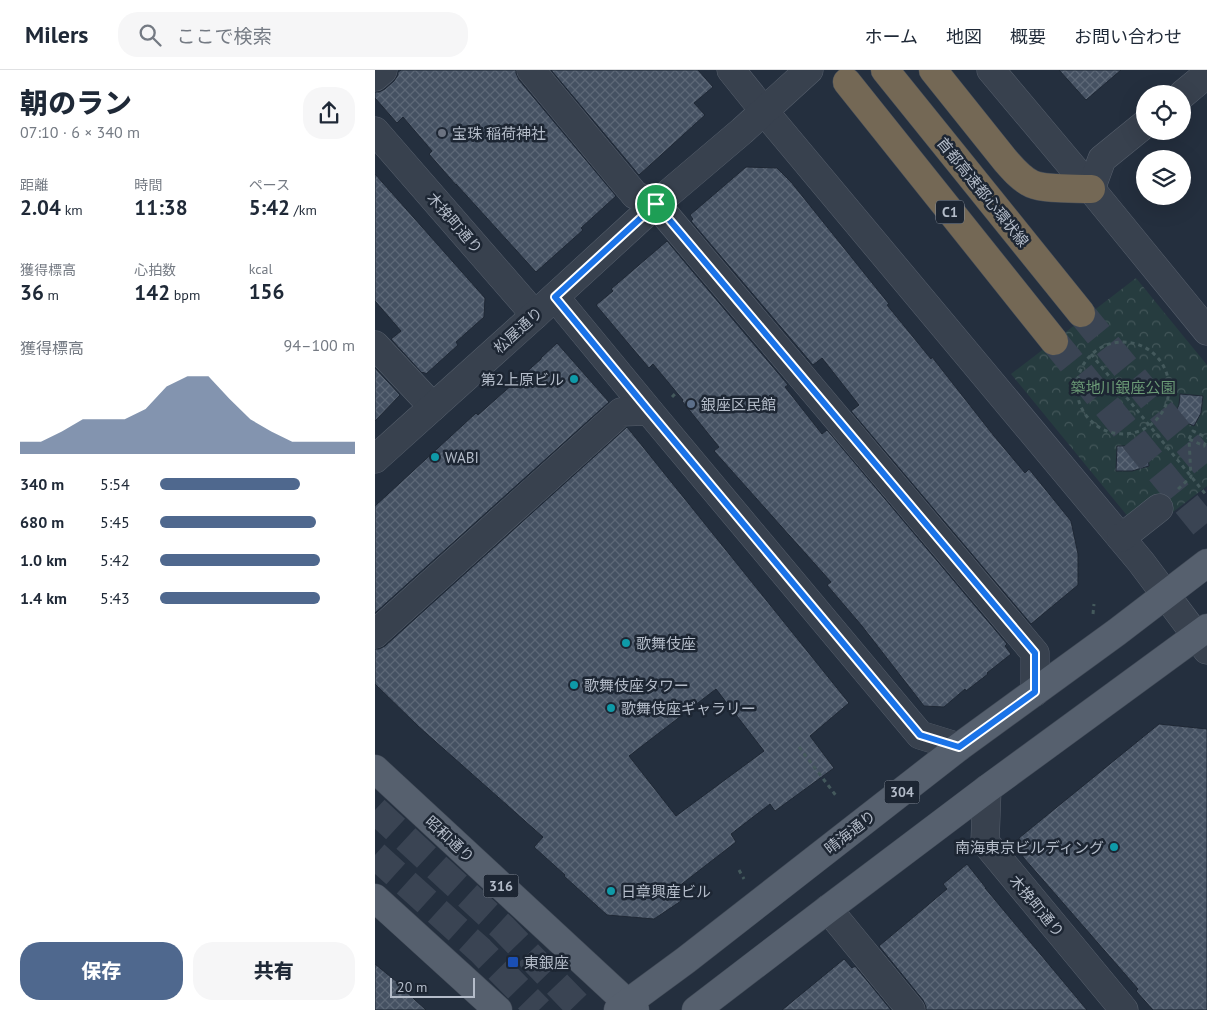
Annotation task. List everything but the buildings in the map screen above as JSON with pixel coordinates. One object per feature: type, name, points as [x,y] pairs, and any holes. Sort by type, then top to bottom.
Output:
[{"type":"highway","name":"首都高速都心環状線","points":[[885,70],[1081,313]]},
{"type":"highway","points":[[933,70],[1017,174],[1032,184],[1048,187],[1091,189]]},
{"type":"highway","name":"C1","points":[[847,82],[1054,341]]},
{"type":"main road","name":"304","points":[[1172,589],[1207,563]]},
{"type":"main road","name":"晴海通り","points":[[627,1008],[959,747],[1117,632],[1172,589]]},
{"type":"main road","points":[[696,1010],[987,789],[1203,638]]},
{"type":"main road","name":"昭和通り","points":[[375,769],[627,1008]]},
{"type":"main road","points":[[375,898],[498,1010]]},
{"type":"street","points":[[375,77],[383,70]]},
{"type":"street","points":[[531,70],[635,195],[656,204],[1035,653],[1035,692]]},
{"type":"street","points":[[731,70],[769,107],[1121,538],[1172,589],[1203,638]]},
{"type":"street","name":"松屋通り","points":[[375,459],[535,316],[656,204],[742,131],[809,70]]},
{"type":"street","points":[[991,70],[1207,331]]},
{"type":"street","points":[[1191,87],[1207,74]]},
{"type":"street","name":"木挽町通り","points":[[375,131],[535,316]]},
{"type":"street","points":[[1091,189],[1102,159],[1136,131]]},
{"type":"street","points":[[555,297],[920,735],[959,747]]},
{"type":"street","points":[[375,345],[433,407]]},
{"type":"street","points":[[375,634],[621,412],[649,411]]},
{"type":"street","points":[[1121,538],[1159,508]]},
{"type":"street","name":"木挽町通り","points":[[987,789],[985,842],[1123,1010]]},
{"type":"street","points":[[828,909],[911,1010]]},
{"type":"path","points":[[1119,342],[1134,342],[1148,348],[1159,358],[1169,379],[1168,402],[1161,416],[1150,426],[1137,433],[1121,435],[1106,432],[1093,424],[1083,412],[1078,397],[1077,381],[1082,367],[1091,354],[1104,346],[1119,342]]},
{"type":"path","points":[[1091,354],[1207,496]]},
{"type":"path","points":[[1159,508],[1191,477],[1189,439],[1193,431],[1207,438],[1204,446],[1189,439]]},
{"type":"path","points":[[799,747],[837,797]]},
{"type":"path","points":[[739,870],[744,880]]},
{"type":"green space","name":"築地川銀座公園","points":[[1136,278],[1207,365],[1207,486],[1143,535],[1011,374]]},
{"type":"tunnel","points":[[1081,313],[1207,467]]},
{"type":"tunnel","points":[[1054,341],[1207,529]]},
{"type":"tunnel","points":[[375,810],[503,928],[582,1010]]},
{"type":"tunnel","points":[[375,855],[480,950],[539,1010]]},
{"type":"place","name":"宝珠 稲荷神社","points":[[442,133]]},
{"type":"place","name":"第2上原ビル","points":[[574,379]]},
{"type":"place","name":"銀座区民館","points":[[691,404]]},
{"type":"place","name":"WABI","points":[[435,457]]},
{"type":"place","name":"歌舞伎座","points":[[626,643]]},
{"type":"place","name":"歌舞伎座タワー","points":[[574,685]]},
{"type":"place","name":"歌舞伎座ギャラリー","points":[[611,708]]},
{"type":"place","name":"南海東京ビルディング","points":[[1114,847]]},
{"type":"place","name":"日章興産ビル","points":[[611,891]]},
{"type":"place","name":"東銀座","points":[[513,962]]},
{"type":"route","points":[[656,204],[1035,653],[1035,692],[959,747],[920,735],[555,297],[656,204]]}]
